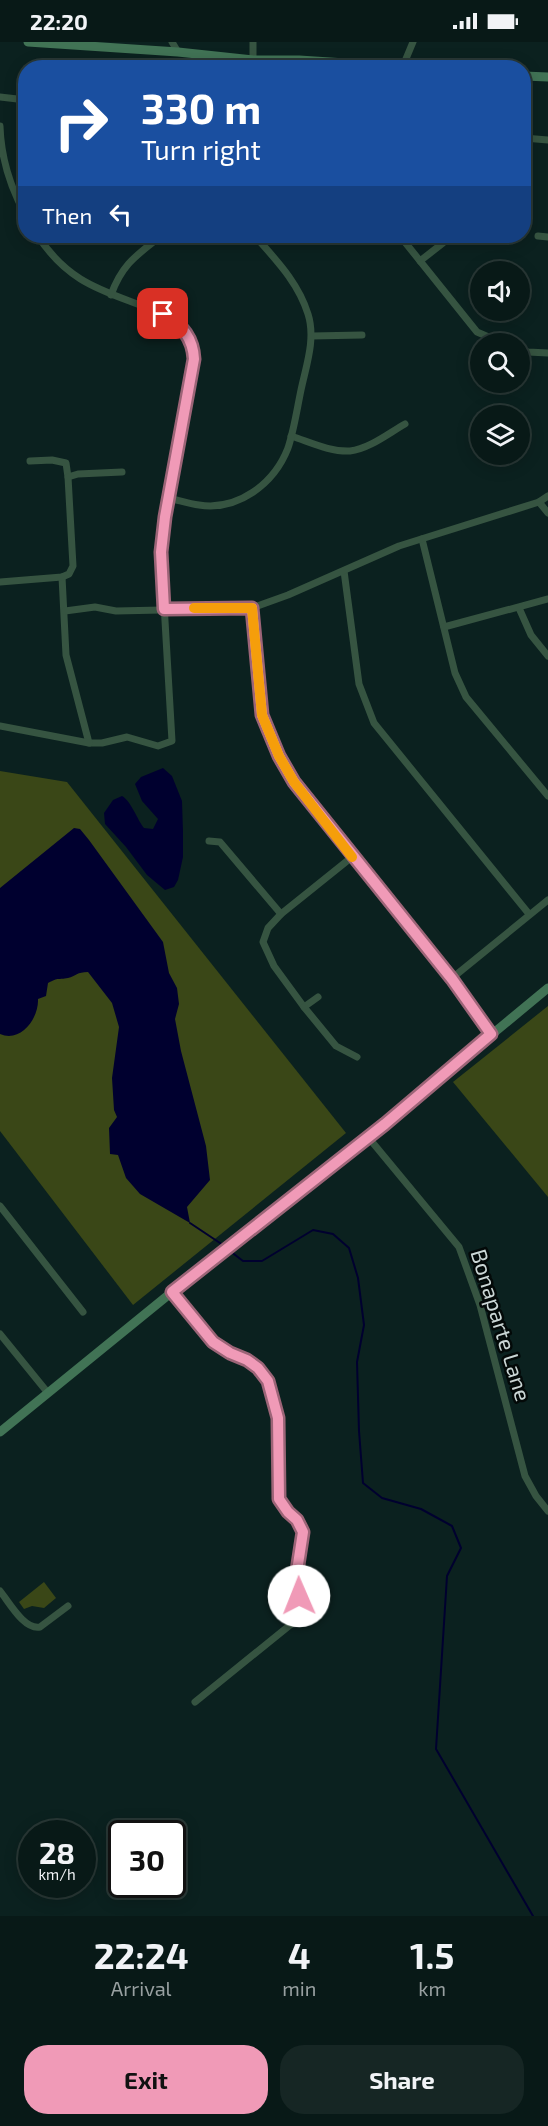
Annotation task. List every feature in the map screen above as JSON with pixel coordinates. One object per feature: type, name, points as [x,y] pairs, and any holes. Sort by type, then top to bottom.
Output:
[{"type":"street","points":[[28,42],[178,52],[253,60],[253,42]]},
{"type":"street","points":[[172,42],[178,52]]},
{"type":"street","points":[[406,60],[413,42]]},
{"type":"street","points":[[531,76],[548,77]]},
{"type":"street","points":[[0,97],[18,99]]},
{"type":"street","points":[[0,126],[4,166],[18,201]]},
{"type":"street","points":[[531,139],[548,140]]},
{"type":"street","points":[[538,236],[548,237]]},
{"type":"street","points":[[0,726],[89,743],[102,743],[127,736],[158,746],[172,741],[161,552],[168,498],[194,352],[183,328],[173,320],[111,295],[79,279],[59,262],[44,243]]},
{"type":"street","points":[[111,295],[117,277],[153,243]]},
{"type":"street","points":[[168,498],[201,506],[228,504],[245,498],[261,488],[275,471],[287,450],[312,336],[309,316],[299,291],[292,279],[261,243]]},
{"type":"street","points":[[405,243],[479,333]]},
{"type":"street","points":[[420,261],[443,243]]},
{"type":"street","points":[[312,336],[362,335]]},
{"type":"street","points":[[530,352],[548,353]]},
{"type":"street","points":[[291,436],[335,450],[352,451],[374,442],[405,423]]},
{"type":"street","points":[[0,582],[62,577],[69,574],[73,566],[66,463],[52,460],[30,461]]},
{"type":"street","points":[[68,477],[78,474],[122,472]]},
{"type":"street","points":[[65,611],[95,607],[116,611],[252,608],[399,546],[539,502],[548,496]]},
{"type":"street","points":[[539,502],[548,513]]},
{"type":"street","points":[[422,539],[455,673],[466,697],[548,796]]},
{"type":"street","points":[[344,571],[359,684],[374,723],[529,914]]},
{"type":"street","points":[[62,577],[66,655],[89,743]]},
{"type":"street","points":[[444,627],[548,599]]},
{"type":"street","points":[[252,608],[262,715],[279,756],[294,782],[452,979],[491,1034]]},
{"type":"street","points":[[519,608],[531,635],[548,656]]},
{"type":"street","points":[[209,841],[220,842],[281,914]]},
{"type":"street","points":[[352,857],[281,914],[268,928],[263,942],[274,966],[304,1007],[336,1046],[357,1057]]},
{"type":"street","points":[[452,979],[548,900]]},
{"type":"street","points":[[0,1432],[437,1082],[548,988]]},
{"type":"street","points":[[304,1007],[318,997]]},
{"type":"street","name":"Bonaparte Lane","points":[[368,1137],[459,1247],[480,1305],[525,1476],[548,1511]]},
{"type":"street","points":[[0,1206],[83,1312]]},
{"type":"street","points":[[172,1292],[213,1342],[247,1360],[258,1368],[268,1381],[278,1418],[279,1499],[297,1520],[303,1532],[297,1571],[300,1617],[195,1702]]},
{"type":"street","points":[[0,1334],[48,1394]]},
{"type":"street","points":[[0,1590],[27,1624],[35,1628],[40,1627],[68,1605]]},
{"type":"green space","points":[[0,771],[67,782],[346,1133],[133,1305],[0,1131]]},
{"type":"green space","points":[[548,1006],[548,1197],[453,1082]]},
{"type":"green space","points":[[44,1582],[56,1598],[44,1608],[32,1606],[24,1609],[19,1602]]},
{"type":"shaded area","points":[[163,768],[172,776],[182,801],[183,832],[183,857],[178,880],[174,887],[165,890],[147,875],[105,824],[104,813],[113,800],[122,796],[144,828],[153,829],[158,819],[142,801],[135,784],[141,777]]},
{"type":"shaded area","points":[[74,828],[80,829],[89,840],[163,942],[169,973],[177,988],[179,1004],[175,1019],[206,1146],[210,1180],[187,1207],[190,1223],[140,1194],[126,1178],[118,1155],[110,1154],[109,1128],[117,1117],[114,1110],[112,1078],[119,1027],[112,1003],[88,972],[48,983],[46,996],[38,999],[35,1014],[27,1027],[15,1035],[0,1034],[0,888]]},
{"type":"waterway","points":[[190,1223],[226,1247]]},
{"type":"waterway","points":[[230,1251],[243,1261],[262,1261],[313,1230],[333,1234],[349,1248],[358,1278],[364,1325],[357,1362],[363,1483],[382,1498],[421,1509],[452,1526],[461,1548],[447,1576],[436,1749],[533,1916]]},
{"type":"slow traffic","points":[[194,608],[252,608],[262,715],[279,756],[294,782],[352,857]]},
{"type":"route","points":[[163,314],[183,328],[194,352],[165,517],[161,552],[164,609],[252,608],[262,715],[279,756],[294,782],[452,979],[491,1034],[437,1082],[172,1292],[213,1342],[247,1360],[258,1368],[268,1381],[278,1418],[279,1499],[297,1520],[303,1532],[297,1571],[299,1596]]}]
